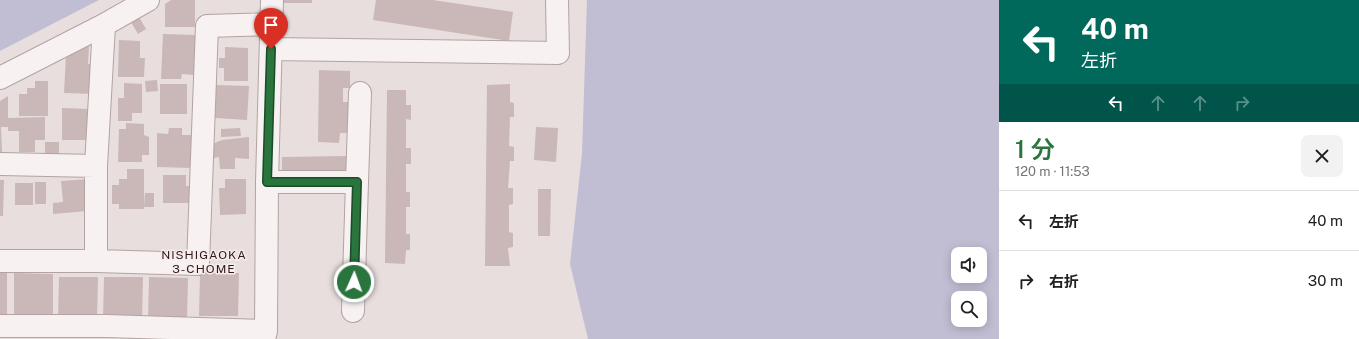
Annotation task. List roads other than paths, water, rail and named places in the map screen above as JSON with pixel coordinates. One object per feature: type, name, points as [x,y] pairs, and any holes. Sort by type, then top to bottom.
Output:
[{"type":"street","points":[[0,78],[104,25],[148,0]]},
{"type":"street","points":[[0,326],[106,332],[265,335],[272,0]]},
{"type":"street","points":[[271,49],[558,53],[557,0]]},
{"type":"street","points":[[0,261],[96,261],[198,264],[207,26],[271,24]]},
{"type":"street","points":[[96,261],[96,166],[104,25]]},
{"type":"street","points":[[353,311],[360,93]]},
{"type":"street","points":[[0,164],[96,166]]},
{"type":"street","points":[[267,182],[357,182]]},
{"type":"district","name":"NISHIGAOKA 3-CHOME","points":[[204,262]]}]
